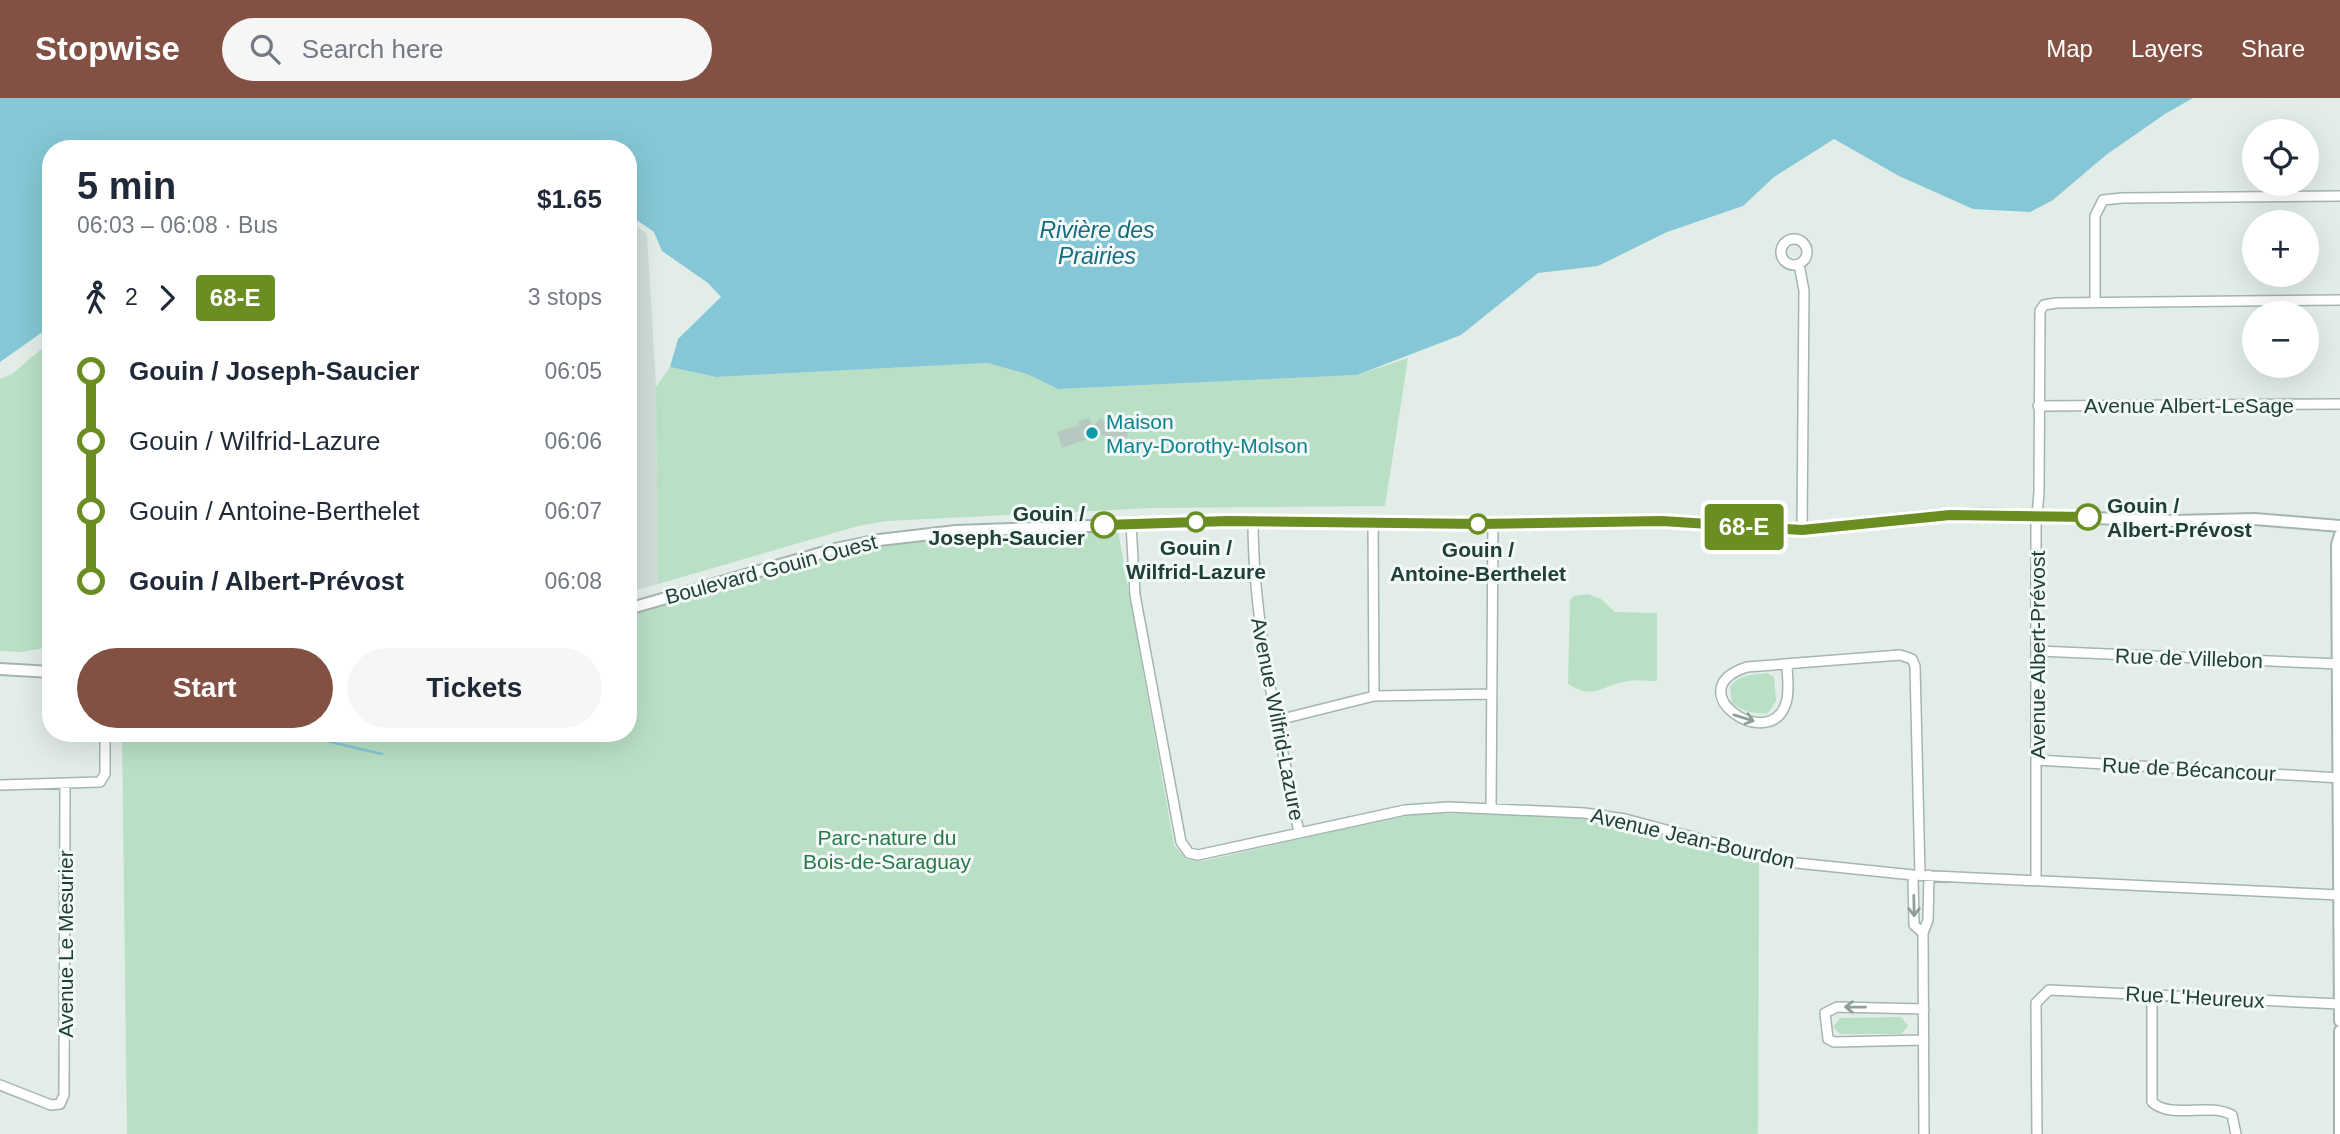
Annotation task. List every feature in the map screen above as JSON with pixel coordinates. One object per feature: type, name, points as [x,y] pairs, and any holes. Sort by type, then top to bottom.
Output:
[{"type":"street","points":[[2340,196],[2103,200],[2095,216],[2095,302],[2340,300]]},
{"type":"street","points":[[1799,264],[1804,290],[1802,530]]},
{"type":"street","name":"Avenue Albert-Prévost","points":[[2036,880],[2039,316],[2044,305],[2095,302]]},
{"type":"street","name":"Avenue Albert-LeSage","points":[[2038,406],[2340,404]]},
{"type":"street","name":"Boulevard Gouin Ouest","points":[[637,605],[796,558],[869,541],[956,531],[1253,521],[1662,521],[1802,530],[1940,515],[2038,514],[2175,521],[2255,519],[2340,526]]},
{"type":"street","name":"Avenue Wilfrid-Lazure","points":[[1253,521],[1255,594],[1263,655],[1299,833]]},
{"type":"street","points":[[1374,522],[1374,696]]},
{"type":"street","points":[[1492,809],[1493,523]]},
{"type":"street","name":"Avenue Jean-Bourdon","points":[[1131,524],[1135,595],[1181,842],[1189,853],[1198,855],[1405,810],[1449,807],[1584,813],[1625,819],[1787,862],[1921,875],[2339,895]]},
{"type":"street","points":[[2340,535],[2337,545],[2340,1021]]},
{"type":"street","name":"Rue de Villebon","points":[[2038,651],[2339,664]]},
{"type":"street","points":[[1787,664],[1786,704],[1775,718],[1763,722],[1730,713],[1724,705],[1724,681],[1735,671],[1747,667],[1900,655],[1912,659],[1915,666],[1921,875],[1928,920],[1923,933],[1924,1134]]},
{"type":"street","points":[[0,669],[42,671]]},
{"type":"street","points":[[1278,720],[1374,696],[1492,694]]},
{"type":"street","points":[[0,785],[65,786],[100,782],[105,774],[105,742]]},
{"type":"street","name":"Rue de Bécancour","points":[[2037,760],[2339,778]]},
{"type":"street","name":"Avenue Le Mesurier","points":[[0,1085],[51,1105],[61,1102],[65,1091],[65,786]]},
{"type":"street","points":[[1921,875],[1914,925],[1923,933]]},
{"type":"street","name":"Rue L'Heureux","points":[[2037,1134],[2036,1003],[2049,990],[2340,1004]]},
{"type":"street","points":[[2152,995],[2152,1102],[2165,1108],[2223,1110],[2232,1115],[2236,1134]]},
{"type":"street","points":[[1924,1009],[1837,1007],[1825,1013],[1828,1039],[1834,1042],[1924,1040]]},
{"type":"street","points":[[2340,1031],[2340,1134]]},
{"type":"shaded area","points":[[637,226],[647,234],[656,387],[658,584],[637,590]]},
{"type":"green space","points":[[42,349],[42,648],[21,652],[0,651],[0,379],[12,374]]},
{"type":"green space","points":[[1408,358],[1385,506],[1153,508],[887,521],[858,526],[658,584],[656,387],[670,367],[716,377],[987,363],[1027,374],[1058,389],[1357,375]]},
{"type":"green space","name":"Parc-nature du Bois-de-Saraguay","points":[[1118,531],[1174,845],[1186,859],[1203,861],[1393,818],[1427,813],[1552,815],[1640,826],[1759,862],[1758,1134],[127,1134],[122,742],[637,742],[637,612],[784,567],[879,545],[908,540],[1029,532]]},
{"type":"green space","points":[[1588,594],[1601,599],[1615,612],[1657,613],[1657,681],[1628,681],[1592,692],[1568,684],[1570,600],[1574,596]]},
{"type":"green space","points":[[1767,673],[1774,677],[1776,701],[1768,713],[1749,712],[1732,703],[1730,687],[1734,683],[1746,676]]},
{"type":"green space","points":[[1901,1017],[1908,1026],[1901,1034],[1840,1034],[1833,1027],[1840,1018]]},
{"type":"water","name":"Rivière des Prairies","points":[[0,98],[2193,98],[2106,155],[2053,200],[2030,212],[1973,209],[1899,176],[1834,139],[1774,177],[1743,206],[1667,232],[1598,266],[1538,273],[1461,335],[1357,375],[1058,389],[1027,374],[987,363],[716,377],[670,367],[678,339],[721,297],[708,283],[662,251],[654,232],[637,220],[637,140],[42,140],[42,332],[0,362]]},
{"type":"building","name":"Maison Mary-Dorothy-Molson","points":[[1089,418],[1093,426],[1101,418],[1105,423],[1128,428],[1127,438],[1098,435],[1062,448],[1057,432],[1079,425],[1078,421]]},
{"type":"waterway","points":[[331,742],[382,754]]},
{"type":"bus line","name":"68-E","points":[[1104,525],[1228,521],[1435,524],[1662,521],[1802,530],[1950,515],[2088,517]]},
{"type":"place","name":"Maison Mary-Dorothy-Molson","points":[[1092,433]]},
{"type":"place","name":"Gouin / Albert-Prévost","points":[[2088,517]]},
{"type":"place","name":"Gouin / Wilfrid-Lazure","points":[[1196,522]]},
{"type":"place","name":"Gouin / Antoine-Berthelet","points":[[1478,524]]},
{"type":"place","name":"Gouin / Joseph-Saucier","points":[[1104,525]]}]
